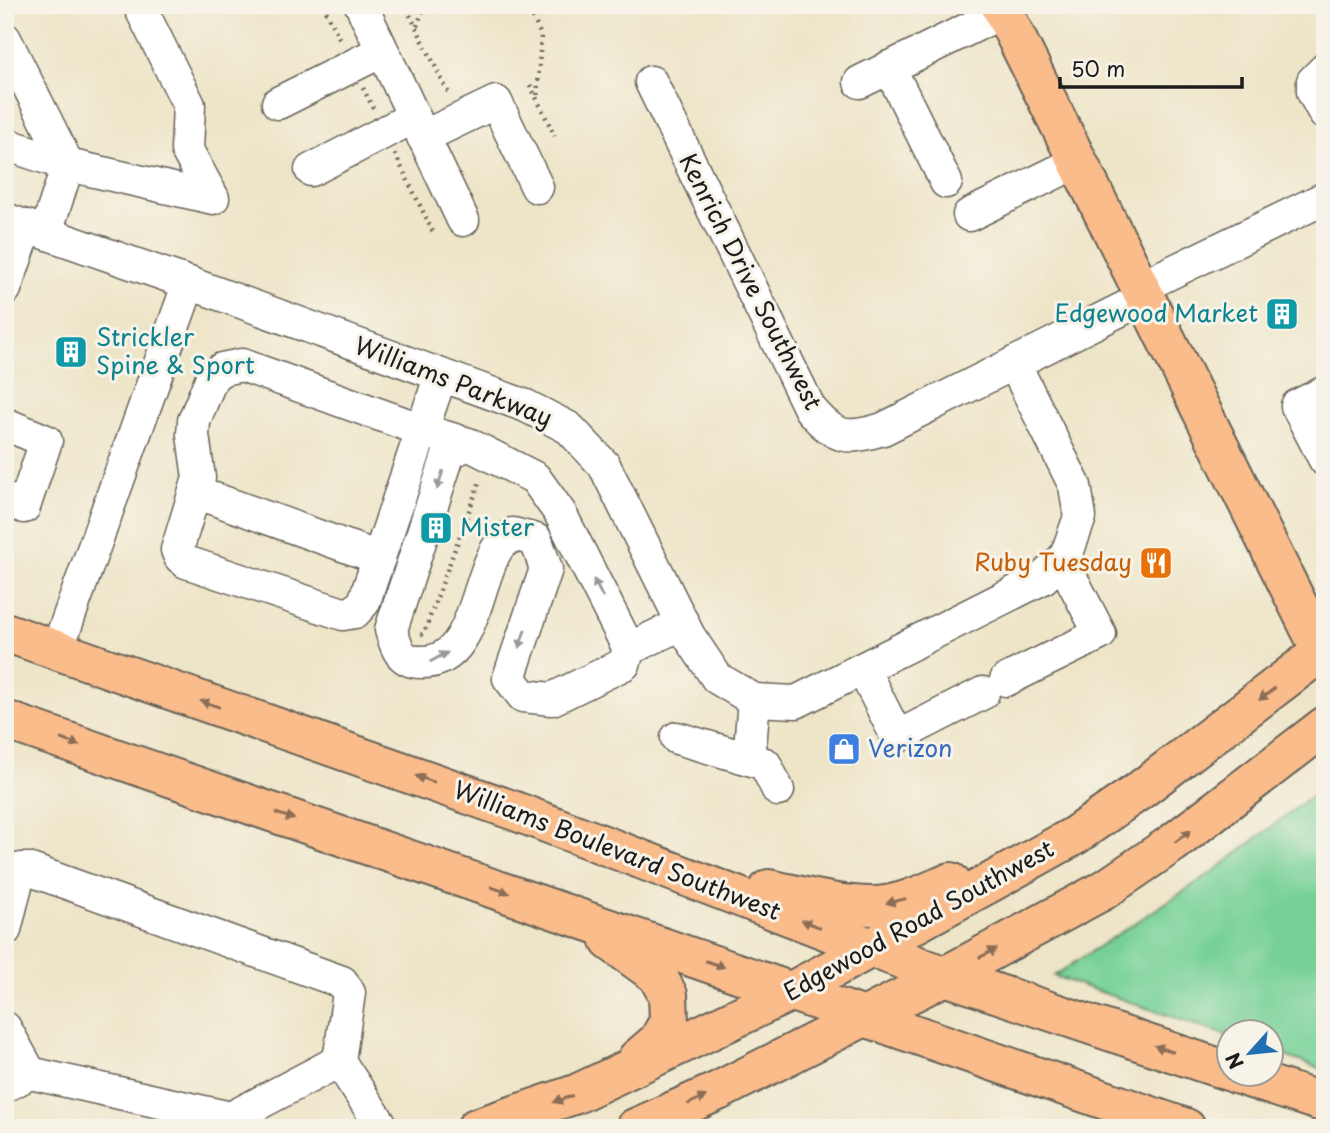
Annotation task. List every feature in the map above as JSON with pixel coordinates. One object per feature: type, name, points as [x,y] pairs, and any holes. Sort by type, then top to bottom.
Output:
[{"type":"main road","points":[[1001,9],[1323,653]]},
{"type":"main road","name":"Williams Boulevard Southwest","points":[[5,632],[514,811],[945,976],[1214,1066]]},
{"type":"main road","name":"Edgewood Road Southwest","points":[[476,1128],[576,1094],[792,991],[1074,836],[1323,653]]},
{"type":"main road","points":[[5,720],[1186,1128]]},
{"type":"main road","points":[[635,1128],[718,1091],[945,976],[1115,882],[1173,843],[1325,726]]},
{"type":"main road","points":[[673,872],[832,902],[874,906],[920,896],[977,871],[1074,836]]},
{"type":"main road","points":[[574,916],[657,975],[668,995],[669,1021],[658,1041],[625,1070]]},
{"type":"main road","points":[[1280,1088],[1325,1103]]},
{"type":"street","points":[[5,144],[68,165],[213,198],[187,149],[189,104],[139,5]]},
{"type":"street","points":[[361,5],[463,220]]},
{"type":"street","points":[[860,82],[1001,9]]},
{"type":"street","points":[[5,39],[68,165]]},
{"type":"street","points":[[278,103],[383,51]]},
{"type":"street","points":[[890,67],[946,182]]},
{"type":"street","points":[[1325,69],[1313,81],[1313,92],[1325,114]]},
{"type":"street","name":"Kenrich Drive Southwest","points":[[651,82],[810,409],[829,430],[858,436],[883,429],[1014,363],[1325,198]]},
{"type":"street","points":[[311,170],[419,127],[461,119],[496,102],[537,187]]},
{"type":"street","points":[[969,215],[1077,162]]},
{"type":"street","points":[[5,289],[26,226],[68,165]]},
{"type":"street","name":"Williams Parkway","points":[[26,226],[526,406],[569,428],[604,465],[686,630],[717,678],[754,700]]},
{"type":"street","points":[[57,650],[189,283]]},
{"type":"street","points":[[748,759],[754,700],[796,702],[1043,578],[1066,556],[1080,517],[1074,486],[1014,363]]},
{"type":"street","points":[[441,375],[422,430],[364,602],[355,612],[343,614],[186,562],[180,557],[177,550],[199,473],[193,444],[194,421],[212,377],[222,369],[242,366],[422,430],[478,449],[535,478],[560,513],[629,649],[624,664],[552,699],[523,696],[509,678],[546,569],[536,540],[513,534],[498,548],[460,644],[434,663],[413,662],[397,651],[391,630],[449,453],[478,449]]},
{"type":"street","points":[[1325,392],[1297,406],[1325,460]]},
{"type":"street","points":[[5,424],[46,441],[24,507],[5,499]]},
{"type":"street","points":[[194,492],[379,558]]},
{"type":"street","points":[[863,669],[897,737],[1100,634],[1062,560]]},
{"type":"street","points":[[629,649],[686,630]]},
{"type":"street","points":[[677,738],[765,764],[778,790]]},
{"type":"street","points":[[5,930],[21,869],[28,869],[342,982],[349,993],[339,1061],[383,1128]]},
{"type":"street","points":[[5,1028],[18,1079],[231,1118],[339,1061]]},
{"type":"path","points":[[417,27],[425,5]]},
{"type":"path","points":[[527,5],[541,36],[537,99]]},
{"type":"path","points":[[411,15],[461,119]]},
{"type":"path","points":[[530,85],[555,136]]},
{"type":"path","points":[[402,654],[409,643],[424,633],[478,449]]},
{"type":"green space","points":[[1325,789],[1325,1070],[1284,1056],[1284,1018],[1214,1018],[1214,1031],[1054,976],[1213,872],[1305,801]]},
{"type":"place","name":"Edgewood Market","points":[[1282,314]]},
{"type":"place","name":"Strickler Spine & Sport","points":[[71,352]]},
{"type":"place","name":"Mister","points":[[436,528]]},
{"type":"place","name":"Ruby Tuesday","points":[[1156,563]]},
{"type":"place","name":"Verizon","points":[[844,749]]}]
